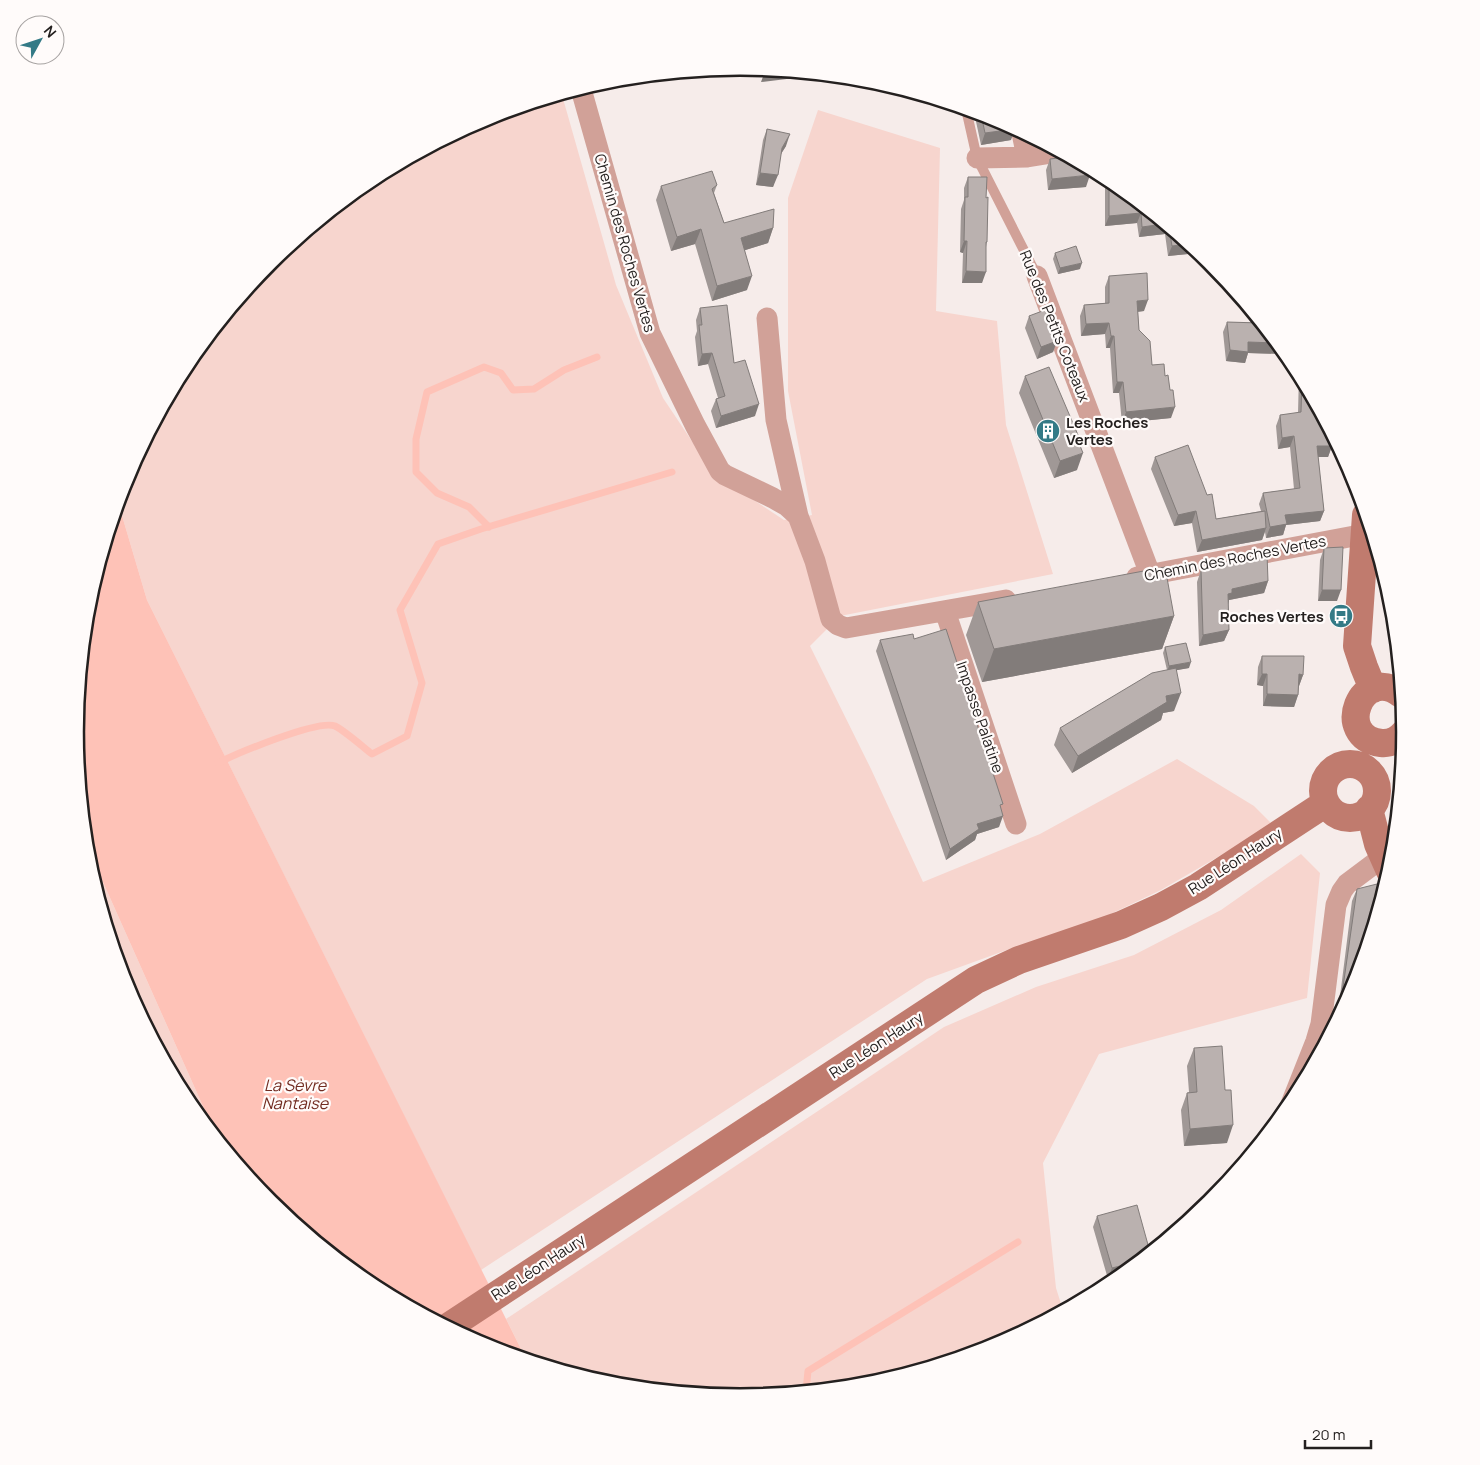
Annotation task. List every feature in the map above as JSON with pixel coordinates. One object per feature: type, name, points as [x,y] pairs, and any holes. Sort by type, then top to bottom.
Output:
[{"type":"street","name":"Chemin des Roches Vertes","points":[[583,96],[650,333],[716,466],[725,475],[773,498],[787,506],[798,516]]},
{"type":"street","points":[[1024,141],[1027,157]]},
{"type":"street","points":[[977,158],[1027,157],[1048,154]]},
{"type":"street","name":"Rue des Petits Coteaux","points":[[1038,276],[1150,574]]},
{"type":"street","points":[[767,318],[776,420],[798,516],[815,561],[831,619],[838,625],[846,628],[1021,597]]},
{"type":"street","name":"Chemin des Roches Vertes","points":[[1117,580],[1362,525]]},
{"type":"street","points":[[1364,533],[1357,646],[1373,689]]},
{"type":"street","name":"Impasse Palatine","points":[[945,611],[1016,824]]},
{"type":"street","points":[[1395,691],[1381,687],[1366,693],[1356,707],[1356,724],[1367,738],[1375,742],[1384,743],[1396,739]]},
{"type":"street","points":[[1340,766],[1360,731]]},
{"type":"street","points":[[1376,782],[1362,766],[1351,764],[1340,766],[1333,770],[1326,779],[1323,795],[1326,803],[1338,815],[1346,817],[1363,814],[1370,809],[1376,797],[1376,782],[1396,747]]},
{"type":"street","name":"Rue Léon Haury","points":[[454,1323],[976,980],[1019,960],[1121,925],[1161,907],[1198,886],[1326,803]]},
{"type":"street","points":[[1370,809],[1372,826],[1384,859]]},
{"type":"street","points":[[1309,1059],[1321,1024],[1336,905],[1347,884],[1383,866]]},
{"type":"lane","name":"Rue des Petits Coteaux","points":[[968,117],[977,158],[1038,276]]},
{"type":"shaded area","points":[[564,101],[616,285],[663,398],[714,474],[784,520],[812,515],[788,391],[788,198],[818,110],[940,148],[936,311],[997,321],[1006,425],[1053,574],[840,616],[810,646],[871,769],[923,882],[1040,834],[1177,759],[1254,806],[1273,825],[1161,890],[1075,931],[1015,947],[927,979],[481,1270],[147,600],[122,515],[151,442],[194,368],[219,333],[276,268],[307,239],[375,187],[412,164],[489,126]]},
{"type":"shaded area","points":[[1301,854],[1320,873],[1307,998],[1099,1054],[1043,1163],[1056,1288],[1061,1305],[991,1339],[951,1354],[868,1376],[826,1383],[783,1387],[740,1389],[654,1383],[570,1366],[522,1351],[506,1319],[944,1027],[1036,987],[1134,955],[1221,910]]},
{"type":"shaded area","points":[[99,873],[207,1115],[172,1061],[151,1023],[119,943]]},
{"type":"water","name":"La Sèvre Nantaise","points":[[122,515],[147,600],[522,1351],[489,1339],[412,1301],[375,1278],[341,1253],[307,1226],[276,1197],[219,1132],[207,1115],[99,873],[89,818],[84,732],[89,647],[96,604],[106,563]]},
{"type":"building","points":[[983,123],[1001,131],[985,133]]},
{"type":"building","points":[[767,129],[790,134],[782,148],[778,175],[760,173]]},
{"type":"building","points":[[1057,158],[1086,175],[1052,179],[1050,159]]},
{"type":"building","points":[[712,171],[717,185],[712,189],[724,223],[774,209],[773,228],[741,238],[752,276],[717,286],[701,229],[677,237],[661,186]]},
{"type":"building","points":[[968,177],[987,177],[986,272],[966,271],[967,241],[964,241],[965,197],[968,197]]},
{"type":"building","points":[[1109,190],[1140,213],[1109,216]]},
{"type":"building","points":[[1141,214],[1156,225],[1142,227]]},
{"type":"building","points":[[1171,237],[1179,245],[1172,246]]},
{"type":"building","points":[[1076,246],[1082,263],[1060,268],[1055,253]]},
{"type":"building","points":[[1147,273],[1148,300],[1137,301],[1139,330],[1150,341],[1152,365],[1164,364],[1165,376],[1168,375],[1170,390],[1173,390],[1175,407],[1126,412],[1123,382],[1117,382],[1114,336],[1111,336],[1109,323],[1086,324],[1084,305],[1109,303],[1109,276]]},
{"type":"building","points":[[727,305],[734,363],[745,360],[759,404],[721,416],[716,399],[725,396],[712,353],[702,354],[699,325],[702,325],[700,308]]},
{"type":"building","points":[[1045,310],[1057,341],[1041,347],[1029,316]]},
{"type":"building","points":[[1227,322],[1252,323],[1268,343],[1248,342],[1248,352],[1230,350]]},
{"type":"building","points":[[1049,367],[1078,435],[1076,436],[1083,453],[1060,461],[1025,376]]},
{"type":"building","points":[[1302,393],[1331,446],[1317,446],[1324,511],[1285,515],[1287,524],[1270,527],[1263,493],[1300,488],[1294,436],[1282,438],[1280,415],[1301,412]]},
{"type":"building","points":[[1188,445],[1207,495],[1212,494],[1216,519],[1265,511],[1266,528],[1202,540],[1196,511],[1178,515],[1155,457]]},
{"type":"building","points":[[1343,547],[1341,590],[1322,590],[1324,548]]},
{"type":"building","points":[[1267,554],[1268,581],[1232,589],[1232,593],[1228,594],[1229,630],[1203,635],[1201,570],[1207,569],[1206,565]]},
{"type":"building","points":[[1165,567],[1174,616],[994,649],[978,602]]},
{"type":"building","points":[[946,629],[1003,804],[1000,805],[1003,816],[977,824],[979,829],[950,849],[880,640],[913,634],[914,639]]},
{"type":"building","points":[[1186,643],[1191,662],[1169,666],[1165,647]]},
{"type":"building","points":[[1262,656],[1304,656],[1303,675],[1299,674],[1298,695],[1267,694],[1267,674],[1262,674]]},
{"type":"building","points":[[1176,668],[1181,693],[1166,696],[1167,702],[1078,756],[1060,728],[1152,673]]},
{"type":"building","points":[[1378,884],[1361,943],[1342,993],[1357,889]]},
{"type":"building","points":[[1222,1046],[1225,1090],[1231,1090],[1233,1125],[1190,1129],[1187,1093],[1197,1092],[1194,1048]]},
{"type":"building","points":[[1137,1205],[1148,1246],[1122,1266],[1112,1268],[1097,1216]]},
{"type":"waterway","points":[[489,527],[469,507],[437,493],[416,472],[416,439],[427,392],[484,367],[501,373],[513,390],[534,389],[564,370],[597,357]]},
{"type":"waterway","points":[[218,763],[241,752],[295,732],[326,725],[339,728],[372,754],[407,736],[422,683],[400,610],[438,544],[481,529],[672,472]]},
{"type":"waterway","points":[[807,1385],[808,1371],[1018,1242]]},
{"type":"place","name":"Les Roches Vertes","points":[[1048,431]]},
{"type":"place","name":"Roches Vertes","points":[[1341,616]]}]
